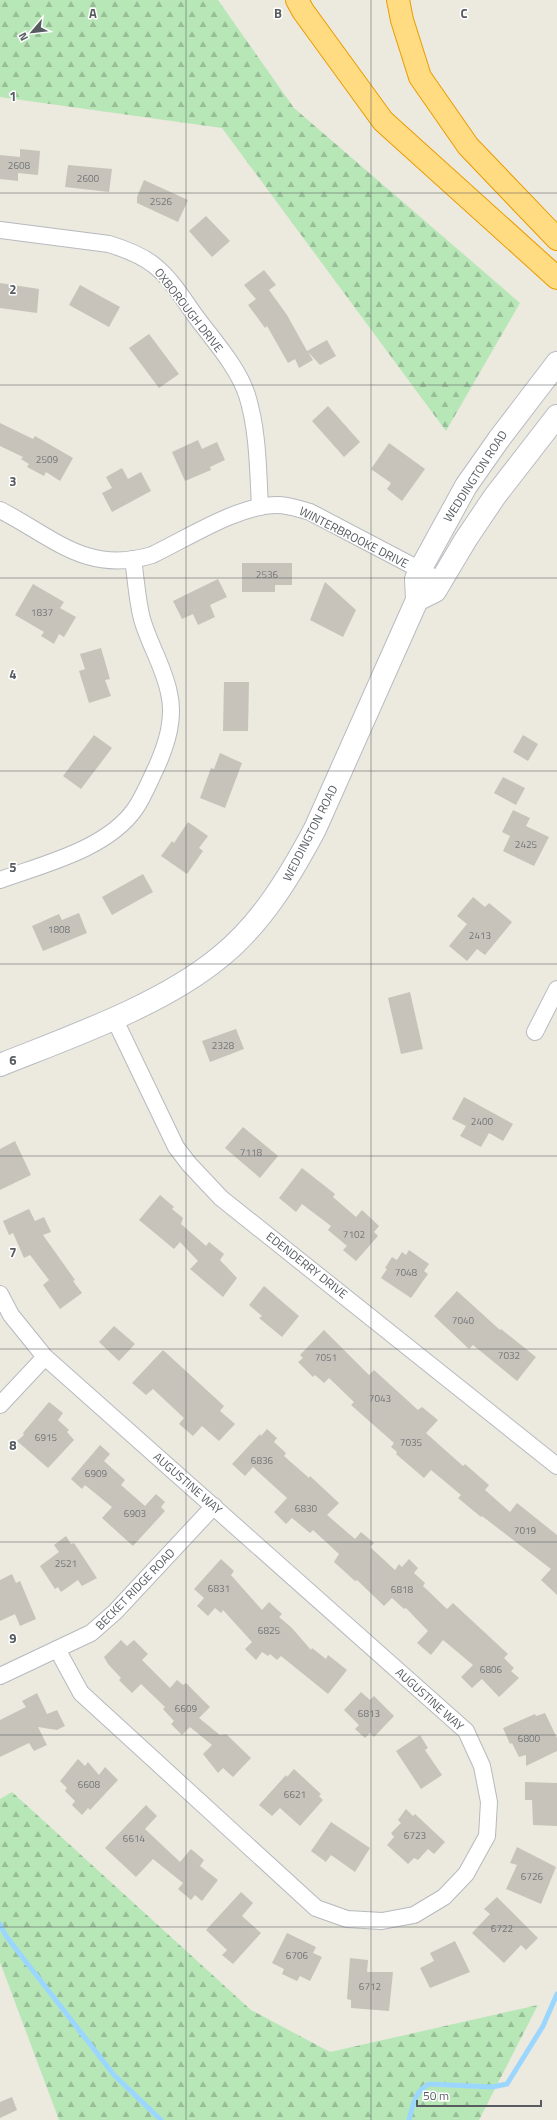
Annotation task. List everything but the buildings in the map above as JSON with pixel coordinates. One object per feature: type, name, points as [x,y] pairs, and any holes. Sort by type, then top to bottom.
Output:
[{"type":"highway","points":[[297,0],[303,12],[383,121],[557,278]]},
{"type":"highway","points":[[398,0],[402,20],[420,77],[468,146],[557,239]]},
{"type":"main road","name":"WEDDINGTON ROAD","points":[[0,1065],[114,1018],[162,995],[208,967],[222,956],[261,916],[279,892],[297,863],[315,828],[417,600],[416,579],[420,570],[466,486],[508,426],[557,362]]},
{"type":"main road","points":[[417,600],[435,591],[495,496],[557,416]]},
{"type":"street","name":"OXBOROUGH DRIVE","points":[[0,230],[109,244],[123,248],[147,260],[166,276],[224,354],[246,393],[251,408],[258,464],[260,507]]},
{"type":"street","name":"WINTERBROOKE DRIVE","points":[[0,510],[72,552],[104,560],[133,559],[152,555],[243,510],[277,505],[292,506],[310,512],[440,582]]},
{"type":"street","points":[[0,880],[86,847],[116,828],[135,809],[160,759],[171,726],[172,714],[170,693],[160,662],[142,618],[133,559]]},
{"type":"street","points":[[535,1032],[557,989]]},
{"type":"street","name":"EDENDERRY DRIVE","points":[[114,1018],[166,1128],[189,1164],[204,1182],[222,1198],[343,1293],[379,1325],[557,1466]]},
{"type":"street","name":"AUGUSTINE WAY","points":[[0,1294],[11,1315],[45,1357],[466,1731],[482,1766],[490,1802],[487,1836],[466,1874],[444,1897],[414,1915],[382,1921],[347,1919],[316,1908],[81,1693],[58,1649]]},
{"type":"street","points":[[0,1404],[45,1357]]},
{"type":"street","name":"BECKET RIDGE ROAD","points":[[0,1676],[91,1634],[214,1506]]},
{"type":"green space","points":[[0,0],[218,0],[294,108],[520,303],[446,431],[222,128],[0,97]]},
{"type":"green space","points":[[12,1792],[251,2010],[330,2052],[538,2005],[479,2120],[59,2120],[0,1962],[0,1799]]},
{"type":"waterway","points":[[0,1924],[6,1936],[114,2075],[161,2120]]},
{"type":"waterway","points":[[409,2120],[413,2104],[421,2090],[429,2084],[492,2087],[507,2084],[543,2026],[557,1994]]}]
